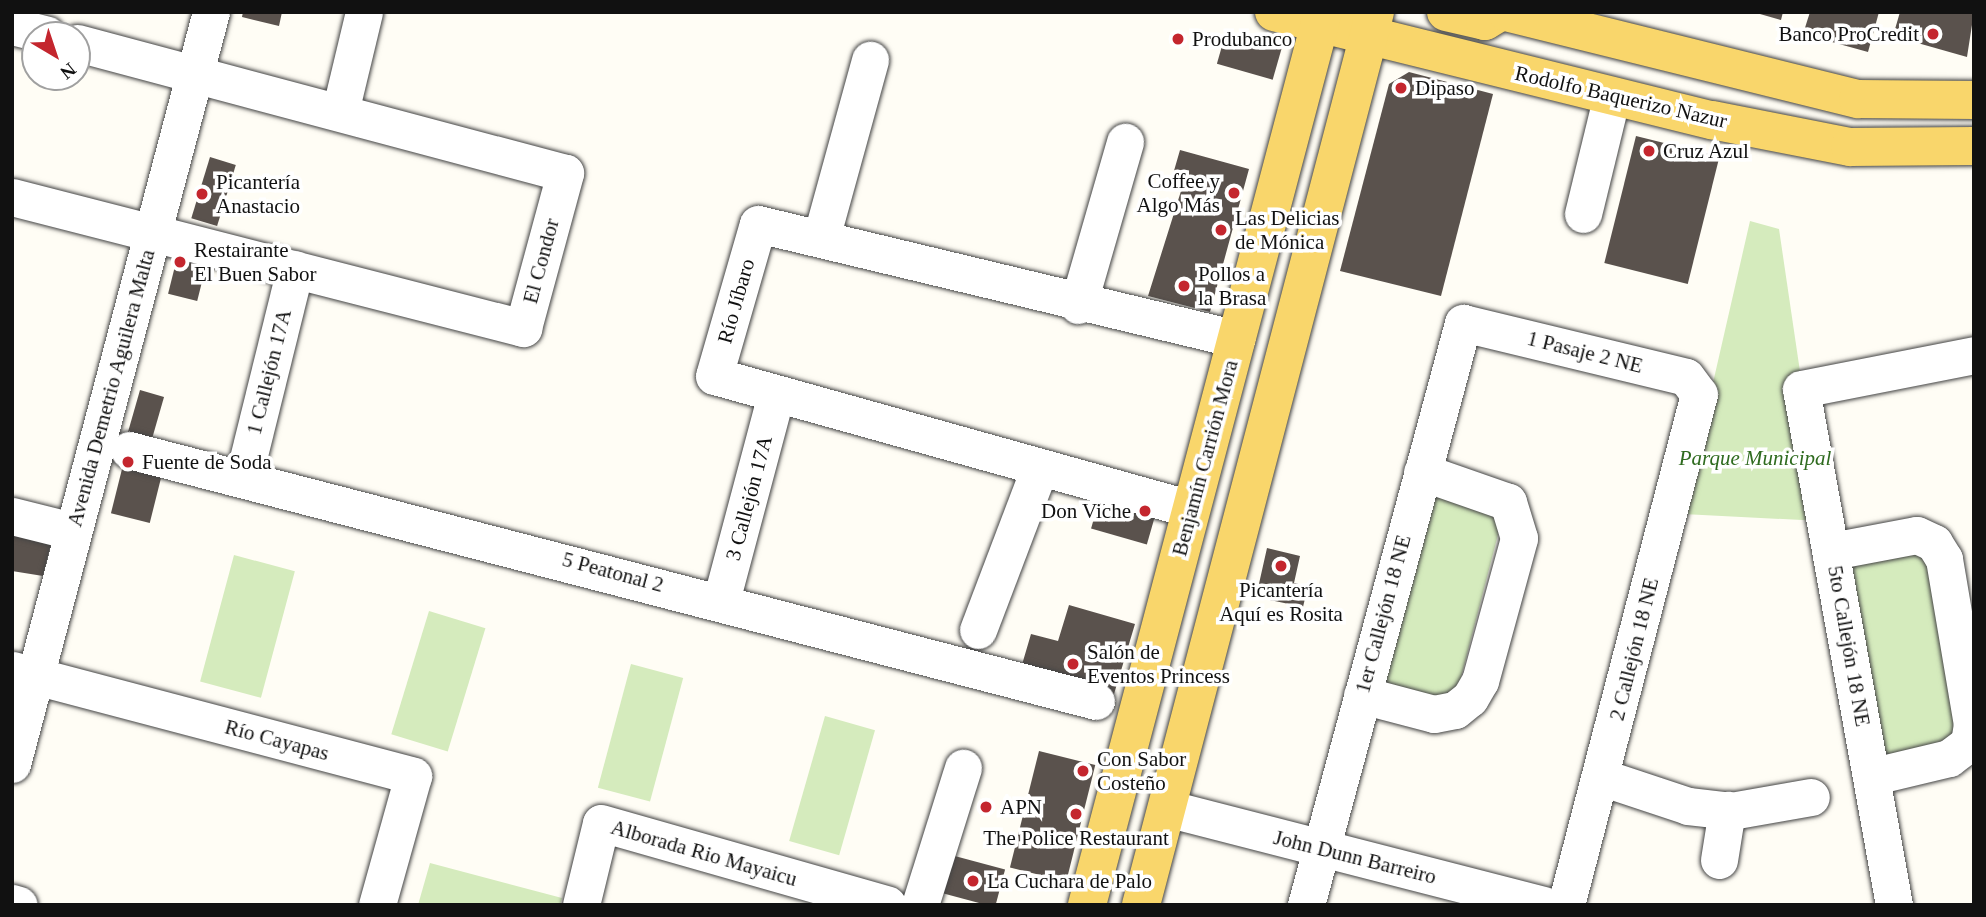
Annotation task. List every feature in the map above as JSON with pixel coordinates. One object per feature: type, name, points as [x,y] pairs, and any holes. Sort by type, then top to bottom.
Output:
[{"type":"main road","name":"Rodolfo Baquerizo Nazur","points":[[1274,12],[1347,20],[1612,95],[1850,147],[1974,146]]},
{"type":"main road","points":[[1446,12],[1485,21],[1500,12]]},
{"type":"main road","points":[[1506,12],[1558,19],[1858,99],[1974,100]]},
{"type":"main road","points":[[1141,905],[1300,296],[1347,20]]},
{"type":"main road","name":"Benjamín Carrión Mora","points":[[1087,905],[1236,339],[1347,20]]},
{"type":"main road","points":[[1236,339],[1239,354],[1225,423],[1236,438],[1260,447]]},
{"type":"main road","points":[[1191,509],[1225,525],[1210,600],[1209,645]]},
{"type":"street","name":"Avenida Demetrio Aguilera Malta","points":[[12,764],[24,673],[72,531],[211,12]]},
{"type":"street","points":[[341,112],[364,12]]},
{"type":"street","name":"El Condor","points":[[12,197],[523,328],[565,173],[91,47]]},
{"type":"street","points":[[821,238],[870,61]]},
{"type":"street","points":[[1583,214],[1612,95]]},
{"type":"street","points":[[1078,305],[1125,142]]},
{"type":"street","name":"Río Jíbaro","points":[[1191,509],[714,376],[758,224],[1078,305],[1236,339]]},
{"type":"street","name":"1 Callejón 17A","points":[[244,475],[295,269]]},
{"type":"street","name":"1 Pasaje 2 NE","points":[[1463,323],[1686,377],[1699,394]]},
{"type":"street","name":"1er Callejón 18 NE","points":[[1306,905],[1463,323]]},
{"type":"street","name":"5to Callejón 18 NE","points":[[1894,905],[1874,776],[1801,388],[1974,355]]},
{"type":"street","name":"2 Callejón 18 NE","points":[[1566,905],[1699,394]]},
{"type":"street","name":"3 Callejón 17A","points":[[722,601],[776,395]]},
{"type":"street","name":"5 Peatonal 2","points":[[129,450],[244,475],[1096,701]]},
{"type":"street","points":[[978,630],[1040,467]]},
{"type":"street","points":[[1362,695],[1434,714],[1455,710],[1480,681],[1519,538],[1508,502],[1422,472]]},
{"type":"street","points":[[12,516],[72,531]]},
{"type":"street","points":[[1832,551],[1917,535],[1934,543],[1944,559],[1972,724],[1969,743],[1949,758],[1874,776]]},
{"type":"street","name":"Río Cayapas","points":[[24,673],[413,776],[377,905]]},
{"type":"street","points":[[920,905],[963,768]]},
{"type":"street","points":[[1601,777],[1688,806],[1727,810],[1811,797]]},
{"type":"street","name":"John Dunn Barreiro","points":[[1166,808],[1544,905]]},
{"type":"street","points":[[1718,860],[1727,810]]},
{"type":"street","name":"Alborada Rio Mayaicu","points":[[580,905],[601,822],[768,889],[888,905]]},
{"type":"street","points":[[12,903],[19,905]]},
{"type":"green space","name":"Parque Municipal","points":[[1750,221],[1779,229],[1822,521],[1683,514]]},
{"type":"green space","points":[[1428,480],[1485,500],[1501,523],[1456,697],[1443,701],[1370,690]]},
{"type":"green space","points":[[1908,544],[1933,560],[1956,741],[1887,763],[1848,555]]},
{"type":"green space","points":[[234,555],[295,571],[261,698],[200,682]]},
{"type":"green space","points":[[429,611],[485,628],[448,752],[391,734]]},
{"type":"green space","points":[[631,664],[683,678],[650,802],[598,788]]},
{"type":"green space","points":[[825,716],[875,730],[839,855],[789,841]]},
{"type":"green space","points":[[430,863],[562,898],[560,905],[418,905]]},
{"type":"building","points":[[243,12],[282,12],[279,26],[242,17]]},
{"type":"building","points":[[1753,12],[1783,12],[1781,20]]},
{"type":"building","points":[[1810,12],[1879,12],[1868,52],[1803,34]]},
{"type":"building","name":"Banco ProCredit","points":[[1900,12],[1974,12],[1967,57],[1893,36]]},
{"type":"building","points":[[1226,32],[1282,48],[1273,80],[1217,64]]},
{"type":"building","points":[[1409,72],[1493,94],[1441,296],[1340,271],[1389,84]]},
{"type":"building","points":[[1636,136],[1719,157],[1688,284],[1604,263]]},
{"type":"building","points":[[1180,150],[1249,169],[1210,312],[1148,296],[1181,191],[1169,188]]},
{"type":"building","points":[[210,157],[236,165],[217,226],[191,218]]},
{"type":"building","points":[[178,254],[207,261],[197,301],[168,294]]},
{"type":"building","points":[[140,390],[164,397],[151,443],[127,436]]},
{"type":"building","points":[[125,457],[164,467],[150,523],[111,513]]},
{"type":"building","points":[[1101,494],[1157,510],[1147,545],[1091,529]]},
{"type":"building","points":[[12,521],[54,532],[43,576],[12,571]]},
{"type":"building","points":[[1267,548],[1300,556],[1294,583],[1308,586],[1303,607],[1256,597]]},
{"type":"building","points":[[1069,605],[1135,624],[1114,694],[1021,668],[1031,634],[1058,641]]},
{"type":"building","points":[[1039,751],[1095,765],[1066,881],[1010,867]]},
{"type":"building","name":"La Cuchara de Palo","points":[[951,855],[1005,869],[996,905],[941,893]]},
{"type":"place","name":"Banco ProCredit","points":[[1933,34]]},
{"type":"place","name":"Produbanco","points":[[1178,39]]},
{"type":"place","name":"Dipaso","points":[[1401,88]]},
{"type":"place","name":"Cruz Azul","points":[[1649,151]]},
{"type":"place","name":"Coffee y Algo Más","points":[[1234,193]]},
{"type":"place","name":"Picantería Anastacio","points":[[202,194]]},
{"type":"place","name":"Las Delicias de Mónica","points":[[1221,230]]},
{"type":"place","name":"Restairante El Buen Sabor","points":[[180,262]]},
{"type":"place","name":"Pollos a la Brasa","points":[[1184,286]]},
{"type":"place","name":"Fuente de Soda","points":[[128,462]]},
{"type":"place","name":"Don Viche","points":[[1145,511]]},
{"type":"place","name":"Picantería Aquí es Rosita","points":[[1281,566]]},
{"type":"place","name":"Salón de Eventos Princess","points":[[1073,664]]},
{"type":"place","name":"Con Sabor Costeño","points":[[1083,771]]},
{"type":"place","name":"APN","points":[[986,807]]},
{"type":"place","name":"The Police Restaurant","points":[[1076,814]]},
{"type":"place","name":"La Cuchara de Palo","points":[[973,881]]}]
